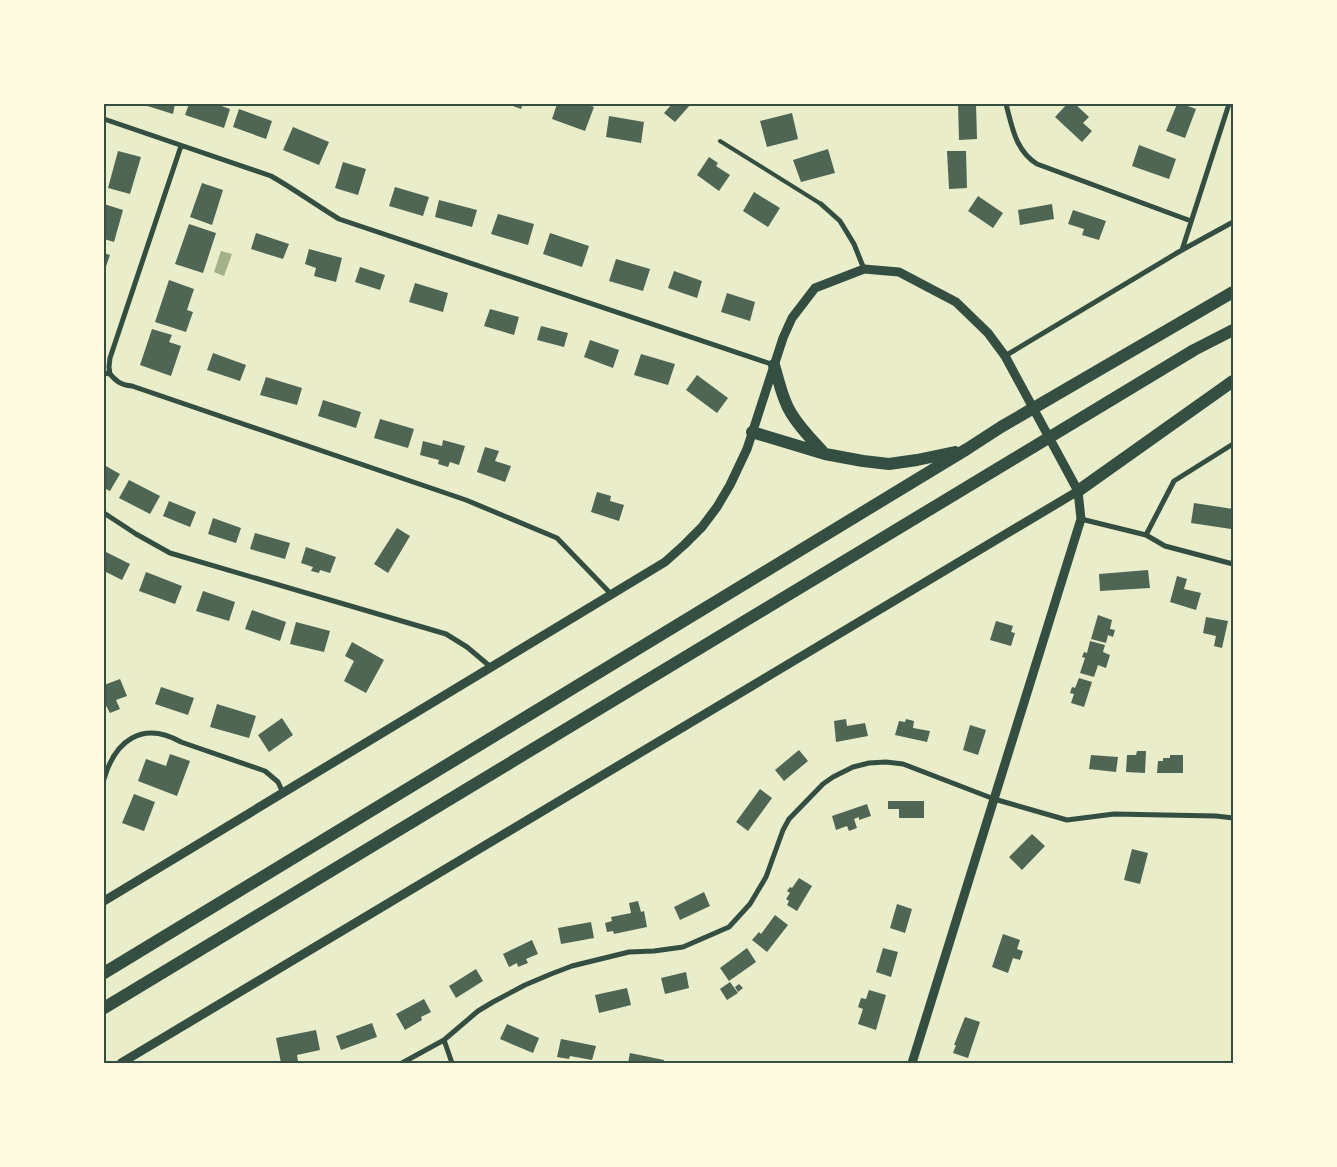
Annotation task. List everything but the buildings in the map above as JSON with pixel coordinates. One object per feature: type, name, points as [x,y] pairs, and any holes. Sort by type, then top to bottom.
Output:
[{"type":"highway","points":[[104,973],[967,449],[1001,426],[1233,292]]},
{"type":"highway","points":[[104,1008],[1194,350],[1233,330]]},
{"type":"highway","points":[[774,366],[782,394],[790,412],[804,432],[825,454]]},
{"type":"highway","points":[[1078,491],[1233,381]]},
{"type":"highway","points":[[752,432],[825,454],[863,462],[889,464],[967,449]]},
{"type":"street","points":[[1006,104],[1019,146],[1029,159],[1037,164],[1191,221]]},
{"type":"street","points":[[1182,250],[1229,104]]},
{"type":"street","points":[[104,119],[271,176],[339,219],[774,366]]},
{"type":"street","points":[[181,146],[110,358],[110,374],[116,382],[457,497],[557,538],[612,595]]},
{"type":"street","points":[[821,204],[840,221],[854,244],[864,269]]},
{"type":"street","points":[[1005,356],[1182,250],[1233,222]]},
{"type":"street","points":[[104,901],[665,562],[702,527],[730,485],[747,449],[783,338],[792,318],[815,288],[864,269],[899,272],[956,302],[988,333],[1005,356],[1078,491],[1081,520],[912,1063]]},
{"type":"street","points":[[104,373],[110,374]]},
{"type":"street","points":[[1146,535],[1174,481],[1233,444]]},
{"type":"street","points":[[121,1063],[1078,491]]},
{"type":"street","points":[[104,513],[170,553],[446,634],[467,647],[492,668]]},
{"type":"street","points":[[1081,520],[1146,535],[1165,546],[1233,564]]},
{"type":"street","points":[[104,779],[110,759],[121,745],[135,737],[155,733],[164,734],[265,771],[278,782],[283,793]]},
{"type":"street","points":[[402,1063],[444,1040],[478,1012],[494,1002],[525,985],[551,974],[572,966],[629,952],[684,947],[729,927],[750,904],[766,877],[783,830],[789,819],[823,784],[853,767],[869,763],[903,764],[994,799],[1067,820],[1114,814],[1233,818]]},
{"type":"street","points":[[444,1040],[452,1063]]},
{"type":"lane","points":[[720,141],[821,204]]},
{"type":"shaded area","points":[[221,251],[232,254],[224,276],[214,272]]}]
